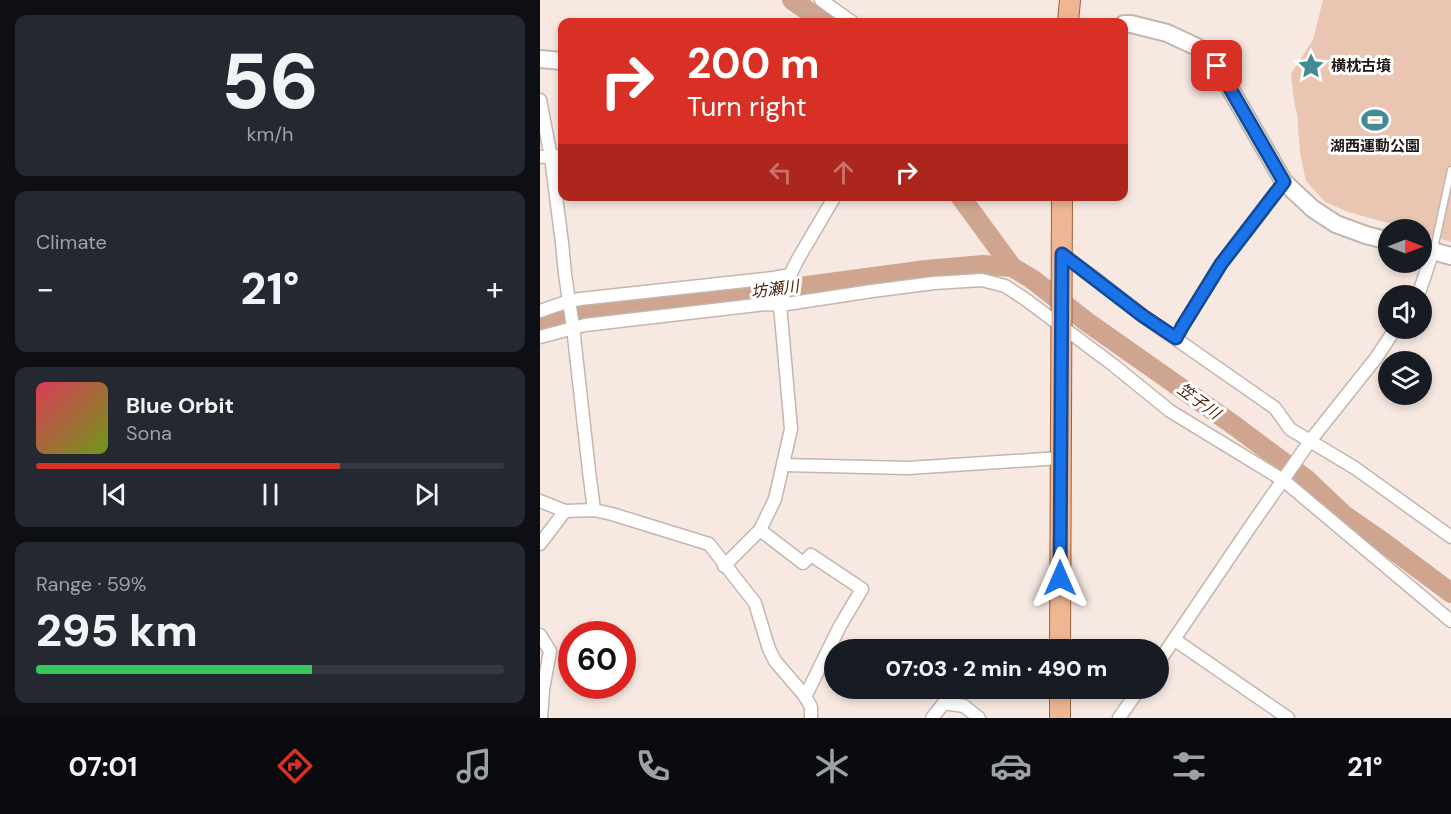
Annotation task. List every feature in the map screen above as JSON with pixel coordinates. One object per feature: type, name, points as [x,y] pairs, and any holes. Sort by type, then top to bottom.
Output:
[{"type":"main road","points":[[1069,18],[1071,0]]},
{"type":"main road","points":[[1060,639],[1062,201]]},
{"type":"main road","points":[[1060,699],[1060,718]]},
{"type":"street","points":[[821,0],[846,18]]},
{"type":"street","points":[[1128,24],[1167,33],[1197,47],[1217,66],[1284,182],[1313,209],[1335,224],[1378,238]]},
{"type":"street","points":[[540,59],[558,61]]},
{"type":"street","points":[[540,100],[551,156],[594,510]]},
{"type":"street","points":[[1176,338],[1221,264],[1284,182]]},
{"type":"street","points":[[724,566],[760,530],[775,499],[791,429],[781,302],[798,259],[832,201]]},
{"type":"street","points":[[1432,251],[1451,256]]},
{"type":"street","points":[[1062,260],[1275,408],[1290,429],[1308,444],[1355,468],[1451,537]]},
{"type":"street","points":[[540,311],[569,303],[633,293],[789,277]]},
{"type":"street","points":[[540,337],[573,325],[934,283],[982,280],[1005,286],[1062,322],[1170,411],[1283,480],[1451,621]]},
{"type":"street","points":[[1169,648],[1308,444],[1388,339]]},
{"type":"street","points":[[784,465],[908,468],[1060,458]]},
{"type":"street","points":[[540,501],[565,511],[594,510],[709,544],[755,603],[769,649],[775,661],[805,697],[811,707],[811,718]]},
{"type":"street","points":[[540,544],[565,511]]},
{"type":"street","points":[[760,530],[803,563],[811,555],[862,589],[840,626],[805,697]]},
{"type":"street","points":[[540,635],[550,651],[541,690],[541,718]]},
{"type":"street","points":[[1175,640],[1288,718]]},
{"type":"street","points":[[1119,718],[1132,699]]},
{"type":"street","points":[[932,718],[944,703],[964,706],[979,718]]},
{"type":"lane","points":[[1432,236],[1451,171]]},
{"type":"shaded area","name":"湖西運動公園","points":[[1323,0],[1451,0],[1451,242],[1432,236],[1432,219],[1378,220],[1348,212],[1325,202],[1306,181],[1300,153],[1291,74],[1313,40]]},
{"type":"waterway","name":"笠子川","points":[[792,0],[818,18]]},
{"type":"waterway","name":"笠子川","points":[[964,201],[1012,267],[1032,279],[1087,322],[1235,426],[1306,479],[1344,515],[1451,593]]},
{"type":"waterway","name":"坊瀬川","points":[[540,326],[580,313],[926,270],[983,265],[1012,267]]},
{"type":"place","name":"横枕古墳","points":[[1311,66]]},
{"type":"place","name":"湖西運動公園","points":[[1375,120]]},
{"type":"route","points":[[1060,578],[1062,254],[1143,316],[1176,338],[1221,264],[1284,182],[1217,66]]}]
